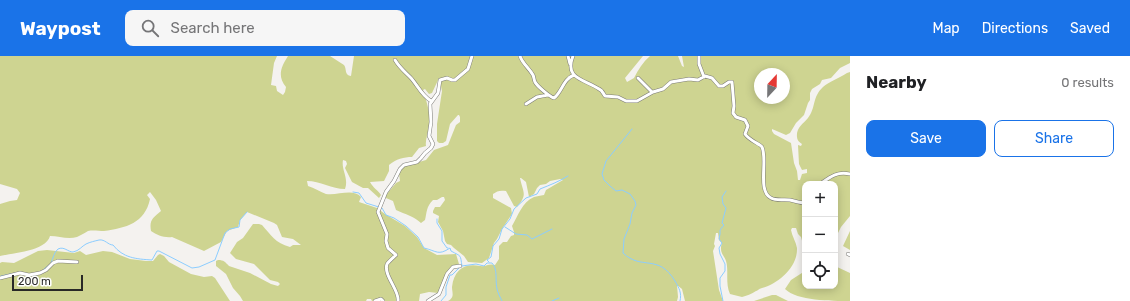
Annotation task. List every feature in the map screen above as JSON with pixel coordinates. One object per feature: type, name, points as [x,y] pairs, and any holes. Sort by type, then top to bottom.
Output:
[{"type":"street","points":[[398,301],[398,297],[390,281],[387,266],[396,255],[388,248],[386,241],[387,234],[378,212],[386,192],[400,169],[404,165],[417,162],[433,144],[430,136],[431,101],[436,97],[440,80],[447,78],[454,81],[457,79],[468,69],[472,56]]},
{"type":"street","points":[[520,56],[535,82],[552,98],[555,98],[564,83],[574,75]]},
{"type":"street","points":[[568,56],[571,71],[574,75],[600,89],[606,96],[618,97],[626,101],[638,100],[652,92],[663,89],[671,82],[689,79],[698,80],[704,77],[712,78],[719,86],[723,86],[728,82],[733,84],[733,113],[736,117],[745,120],[748,126],[745,134],[752,142],[759,144],[762,148],[764,160],[763,183],[769,197],[802,202]]},
{"type":"street","points":[[570,66],[573,56]]},
{"type":"street","points":[[699,56],[699,64],[704,77]]},
{"type":"street","points":[[395,60],[412,79],[424,97],[431,101]]},
{"type":"street","points":[[638,78],[652,92]]},
{"type":"street","points":[[526,104],[537,97],[548,95]]},
{"type":"street","points":[[825,181],[834,175],[842,173],[850,174]]},
{"type":"street","points":[[0,278],[20,273],[29,275],[40,273],[58,261],[77,262]]},
{"type":"street","points":[[428,301],[439,294],[440,288],[447,274],[453,267],[460,266]]},
{"type":"street","points":[[375,301],[381,299],[383,301]]},
{"type":"green space","points":[[0,56],[277,56],[274,63],[271,85],[276,86],[277,91],[283,95],[286,87],[283,83],[281,72],[283,64],[288,56],[330,56],[344,65],[346,73],[351,76],[354,56],[643,56],[625,78],[627,82],[634,78],[641,66],[650,56],[678,56],[682,66],[684,67],[682,56],[850,56],[850,63],[840,68],[831,78],[822,80],[820,84],[812,89],[810,93],[810,100],[804,115],[796,123],[790,133],[786,135],[772,129],[772,131],[774,134],[791,143],[798,180],[800,180],[802,174],[807,173],[807,169],[802,170],[799,164],[798,145],[801,146],[802,144],[797,138],[799,129],[808,118],[817,95],[823,87],[850,72],[850,216],[838,233],[838,181],[802,181],[802,241],[796,228],[792,228],[791,230],[797,248],[791,268],[774,283],[742,297],[730,294],[727,265],[721,251],[722,243],[719,240],[718,233],[716,233],[713,251],[719,290],[723,301],[685,301],[682,289],[677,285],[677,301],[448,301],[452,296],[453,281],[458,272],[465,267],[474,265],[495,265],[499,259],[499,246],[503,242],[507,242],[511,236],[514,235],[512,226],[526,202],[534,197],[544,195],[546,190],[563,180],[560,179],[550,181],[546,184],[540,185],[534,194],[529,197],[526,182],[520,178],[524,196],[517,207],[514,206],[506,191],[499,191],[493,194],[493,198],[511,208],[512,214],[494,243],[489,258],[482,263],[468,262],[464,256],[445,241],[443,231],[438,222],[439,216],[433,213],[435,207],[440,207],[445,200],[444,197],[433,200],[427,210],[425,220],[421,223],[413,217],[396,210],[393,201],[386,198],[386,195],[396,183],[400,181],[399,173],[401,169],[405,166],[426,160],[434,150],[448,145],[456,125],[460,122],[460,117],[458,115],[450,124],[446,141],[439,143],[437,141],[437,124],[442,91],[439,78],[432,93],[429,94],[425,89],[423,90],[429,118],[426,146],[419,148],[412,157],[406,157],[394,161],[389,165],[389,171],[384,181],[370,182],[381,195],[379,198],[368,188],[363,188],[352,182],[345,168],[347,164],[346,161],[343,160],[346,181],[345,189],[307,181],[308,186],[326,194],[358,194],[361,197],[359,202],[377,208],[405,226],[417,237],[424,248],[437,255],[456,254],[459,264],[454,266],[448,272],[438,293],[429,292],[420,294],[419,301],[372,301],[371,299],[367,299],[366,301],[243,301],[233,288],[226,274],[216,266],[216,261],[223,261],[229,266],[250,273],[271,284],[278,286],[280,284],[270,280],[254,264],[236,259],[230,253],[237,242],[243,238],[253,224],[262,225],[274,238],[285,245],[290,247],[293,245],[301,245],[293,239],[282,237],[277,225],[274,223],[247,212],[240,220],[238,227],[227,231],[221,242],[204,251],[172,237],[161,236],[151,231],[152,220],[161,211],[150,192],[147,195],[150,199],[144,214],[139,219],[127,226],[104,231],[88,231],[74,238],[50,236],[47,241],[36,248],[0,256],[0,204],[17,200],[20,193],[17,189],[0,184]]},
{"type":"green space","points":[[850,231],[850,250],[843,246]]},
{"type":"green space","points":[[47,250],[74,253],[80,251],[86,255],[103,251],[112,252],[130,259],[146,261],[153,261],[160,254],[169,262],[191,274],[204,277],[212,276],[215,278],[230,301],[0,301],[0,263],[14,263],[38,251]]},
{"type":"green space","points":[[838,267],[850,273],[850,301],[824,300],[798,296],[785,289],[791,280],[802,273],[802,289],[838,289]]},
{"type":"green space","points":[[776,295],[788,301],[754,301]]},
{"type":"waterway","points":[[632,129],[606,161],[602,174],[604,180],[616,191],[622,190],[630,194],[635,201],[636,205],[624,239],[623,253],[637,261],[662,267],[669,272],[679,288],[681,295],[680,301]]},
{"type":"waterway","points":[[489,262],[487,260],[491,257],[493,246],[499,239],[502,229],[510,219],[514,209],[526,198],[537,194],[540,189],[568,176]]},
{"type":"waterway","points":[[723,301],[720,278],[725,271],[725,264],[720,254],[719,248],[722,243],[719,239],[720,230],[724,225],[722,223],[726,208],[723,204],[722,197],[726,191]]},
{"type":"waterway","points":[[353,192],[359,193],[366,203],[382,208],[386,215],[394,218],[406,226],[418,237],[424,248],[440,252],[450,248],[451,251],[460,256],[462,266]]},
{"type":"waterway","points":[[51,263],[57,250],[60,248],[73,252],[77,251],[88,243],[101,240],[113,245],[121,253],[130,257],[152,260],[157,251],[159,251],[192,268],[199,267],[215,260],[225,233],[230,229],[239,227],[240,220],[247,212]]},
{"type":"waterway","points":[[437,219],[437,223],[442,231],[442,241],[448,248]]},
{"type":"waterway","points":[[505,227],[516,234],[527,235],[532,239],[552,229]]},
{"type":"waterway","points":[[462,266],[476,264],[484,266],[487,263],[492,263],[496,271],[498,294],[502,301]]},
{"type":"waterway","points":[[43,270],[49,265]]},
{"type":"waterway","points":[[441,301],[446,295],[446,287],[450,275],[452,275],[459,268]]},
{"type":"waterway","points":[[1,276],[15,273]]},
{"type":"waterway","points":[[552,301],[559,298]]}]
